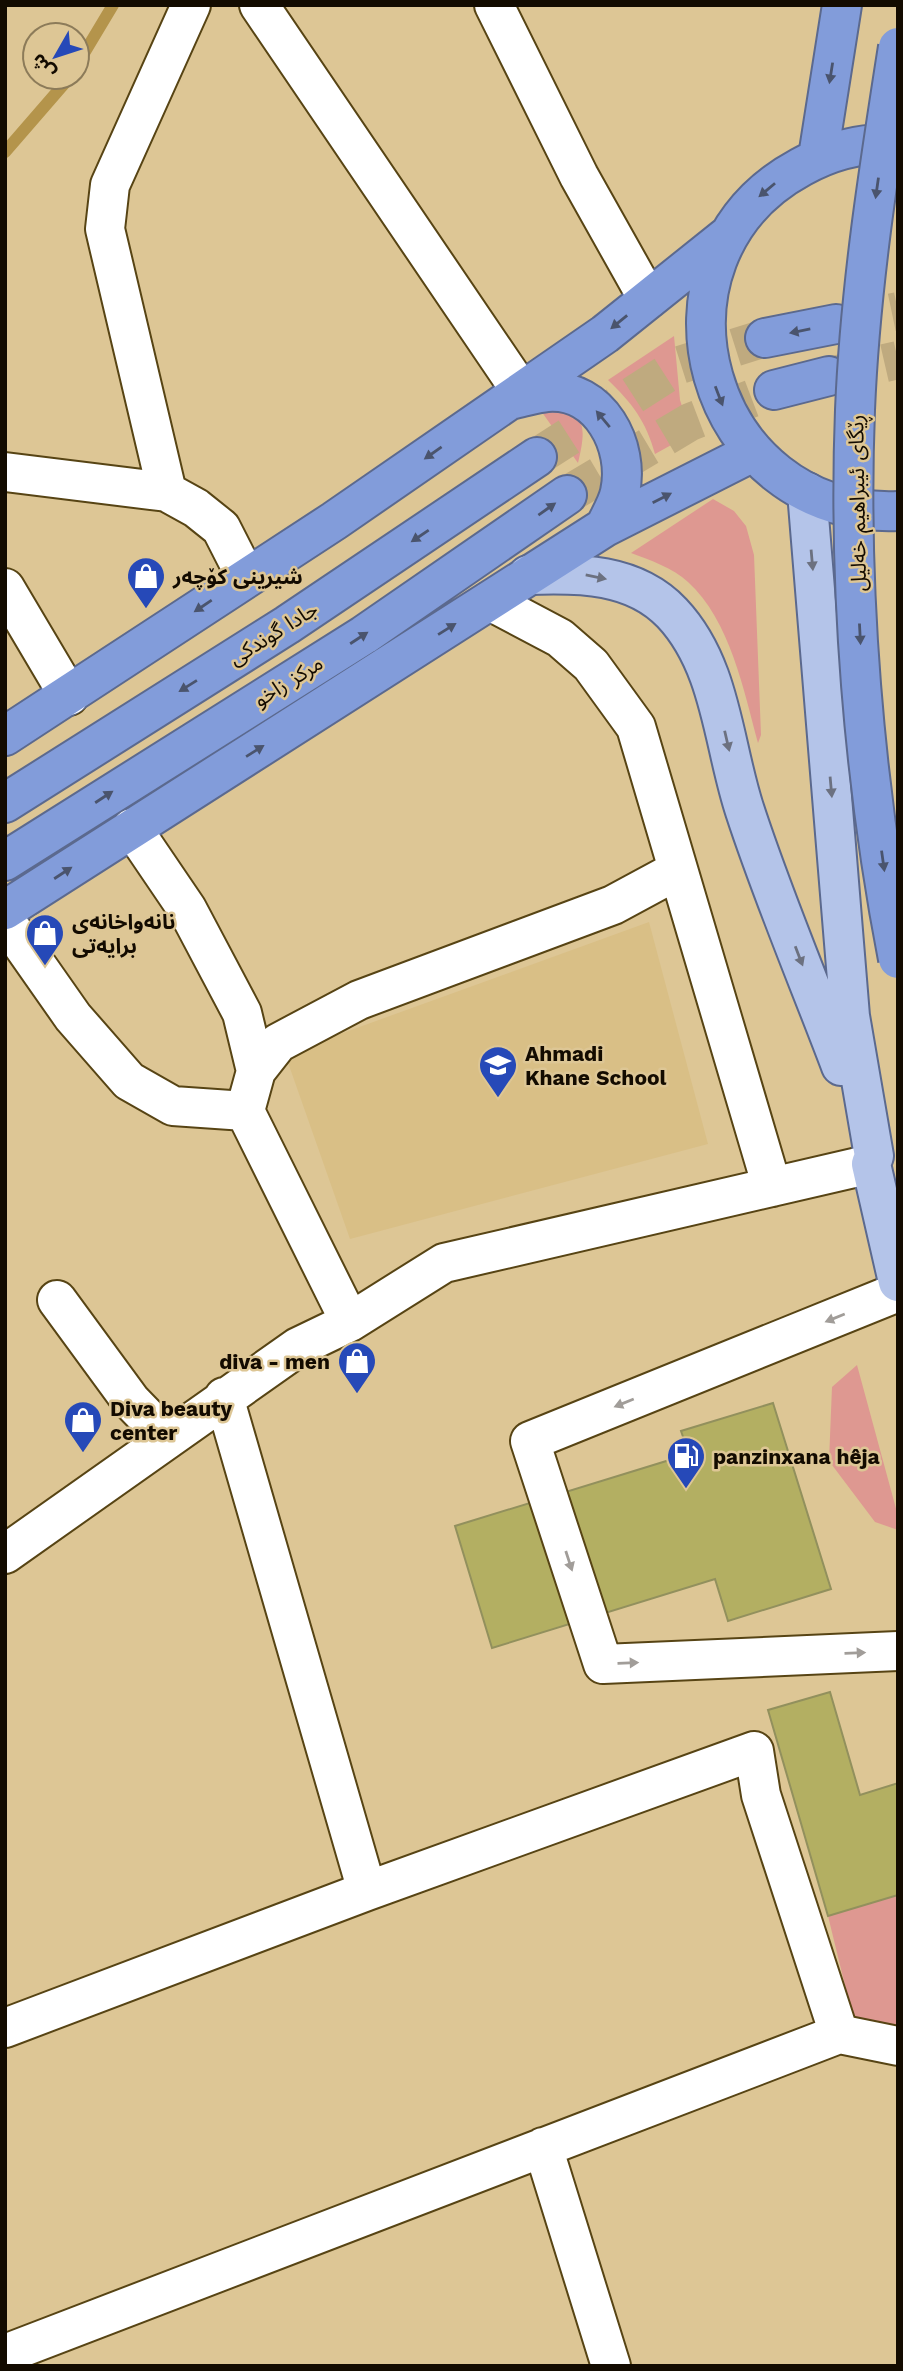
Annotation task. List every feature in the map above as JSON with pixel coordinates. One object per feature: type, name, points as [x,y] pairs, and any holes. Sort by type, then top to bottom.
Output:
[{"type":"highway","points":[[818,158],[842,5]]},
{"type":"highway","name":"ڕێگای ئیبراهیم خەلیل","points":[[898,47],[864,284],[855,411],[854,480],[864,710],[871,780],[898,959]]},
{"type":"highway","points":[[898,144],[866,145],[818,158],[783,176],[753,202],[730,234],[711,277],[704,323],[709,370],[726,414],[753,452],[778,474],[807,492],[855,508],[898,511]]},
{"type":"highway","points":[[5,736],[334,521],[605,334],[730,234]]},
{"type":"highway","points":[[765,338],[836,324]]},
{"type":"highway","points":[[774,390],[829,376]]},
{"type":"highway","points":[[515,396],[549,392],[568,396],[593,406],[611,428],[620,445],[622,473],[620,494],[605,527]]},
{"type":"highway","points":[[5,909],[605,527],[753,452]]},
{"type":"highway","name":"جادا گوندکی","points":[[5,803],[287,625],[537,457]]},
{"type":"highway","name":"مركز زاخو","points":[[5,861],[363,635],[566,495]]},
{"type":"main road","points":[[807,492],[850,1016],[873,1160],[898,1282]]},
{"type":"main road","points":[[528,575],[577,573],[617,581],[645,591],[671,612],[691,636],[709,673],[744,810],[873,1160]]},
{"type":"street","points":[[167,492],[105,229],[110,185],[191,5]]},
{"type":"street","points":[[259,5],[515,396]]},
{"type":"street","points":[[494,5],[579,176],[648,299]]},
{"type":"street","points":[[5,472],[167,492],[196,508],[221,528],[246,577]]},
{"type":"street","points":[[5,588],[69,696]]},
{"type":"street","points":[[490,601],[559,638],[591,665],[636,727],[676,871],[772,1187]]},
{"type":"street","points":[[132,828],[187,909],[242,1013],[256,1071]]},
{"type":"street","points":[[350,1322],[245,1111],[256,1071],[278,1043],[359,1000],[613,905],[676,871]]},
{"type":"street","points":[[5,920],[65,1007],[129,1081],[173,1106],[245,1111]]},
{"type":"street","points":[[5,1554],[298,1346],[350,1322],[444,1263],[772,1187],[873,1160]]},
{"type":"street","points":[[898,1292],[530,1441],[603,1664],[898,1651]]},
{"type":"street","points":[[57,1300],[131,1401],[167,1438]]},
{"type":"street","points":[[224,1397],[367,1891]]},
{"type":"street","points":[[5,2028],[367,1891],[754,1751],[761,1795],[839,2034]]},
{"type":"street","points":[[5,2354],[839,2034],[898,2046]]},
{"type":"street","points":[[543,2147],[611,2366]]},
{"type":"shaded area","points":[[674,336],[680,400],[691,434],[655,454],[637,413],[608,380]]},
{"type":"shaded area","points":[[534,401],[562,408],[578,417],[583,434],[578,463]]},
{"type":"shaded area","points":[[713,499],[734,511],[746,526],[754,555],[761,735],[758,743],[734,657],[715,616],[682,577],[631,553]]},
{"type":"shaded area","name":"Ahmadi Khane School","points":[[649,922],[708,1144],[350,1239],[285,1054]]},
{"type":"shaded area","points":[[857,1365],[898,1516],[898,1530],[875,1522],[829,1461],[832,1387]]},
{"type":"shaded area","points":[[898,1895],[898,2026],[854,2022],[828,1916]]},
{"type":"building","name":"panzinxana hêja","points":[[773,1403],[831,1589],[728,1621],[715,1579],[492,1648],[455,1526],[689,1454],[681,1431]]},
{"type":"building","points":[[830,1692],[860,1795],[898,1783],[898,1895],[828,1916],[768,1710]]},
{"type":"waterway","points":[[91,42],[113,5]]},
{"type":"waterway","points":[[5,152],[58,91]]},
{"type":"tunnel","points":[[836,324],[898,311]]},
{"type":"tunnel","points":[[537,457],[680,365],[765,338]]},
{"type":"tunnel","points":[[829,376],[898,360]]},
{"type":"tunnel","points":[[567,495],[690,422],[774,390]]},
{"type":"place","name":"شیرینی کۆچەر","points":[[146,610]]},
{"type":"place","name":"نانەواخانەی برایەتی","points":[[45,967]]},
{"type":"place","name":"Ahmadi Khane School","points":[[498,1099]]},
{"type":"place","name":"diva - men","points":[[357,1395]]},
{"type":"place","name":"Diva beauty center","points":[[83,1454]]},
{"type":"place","name":"panzinxana hêja","points":[[686,1490]]}]
